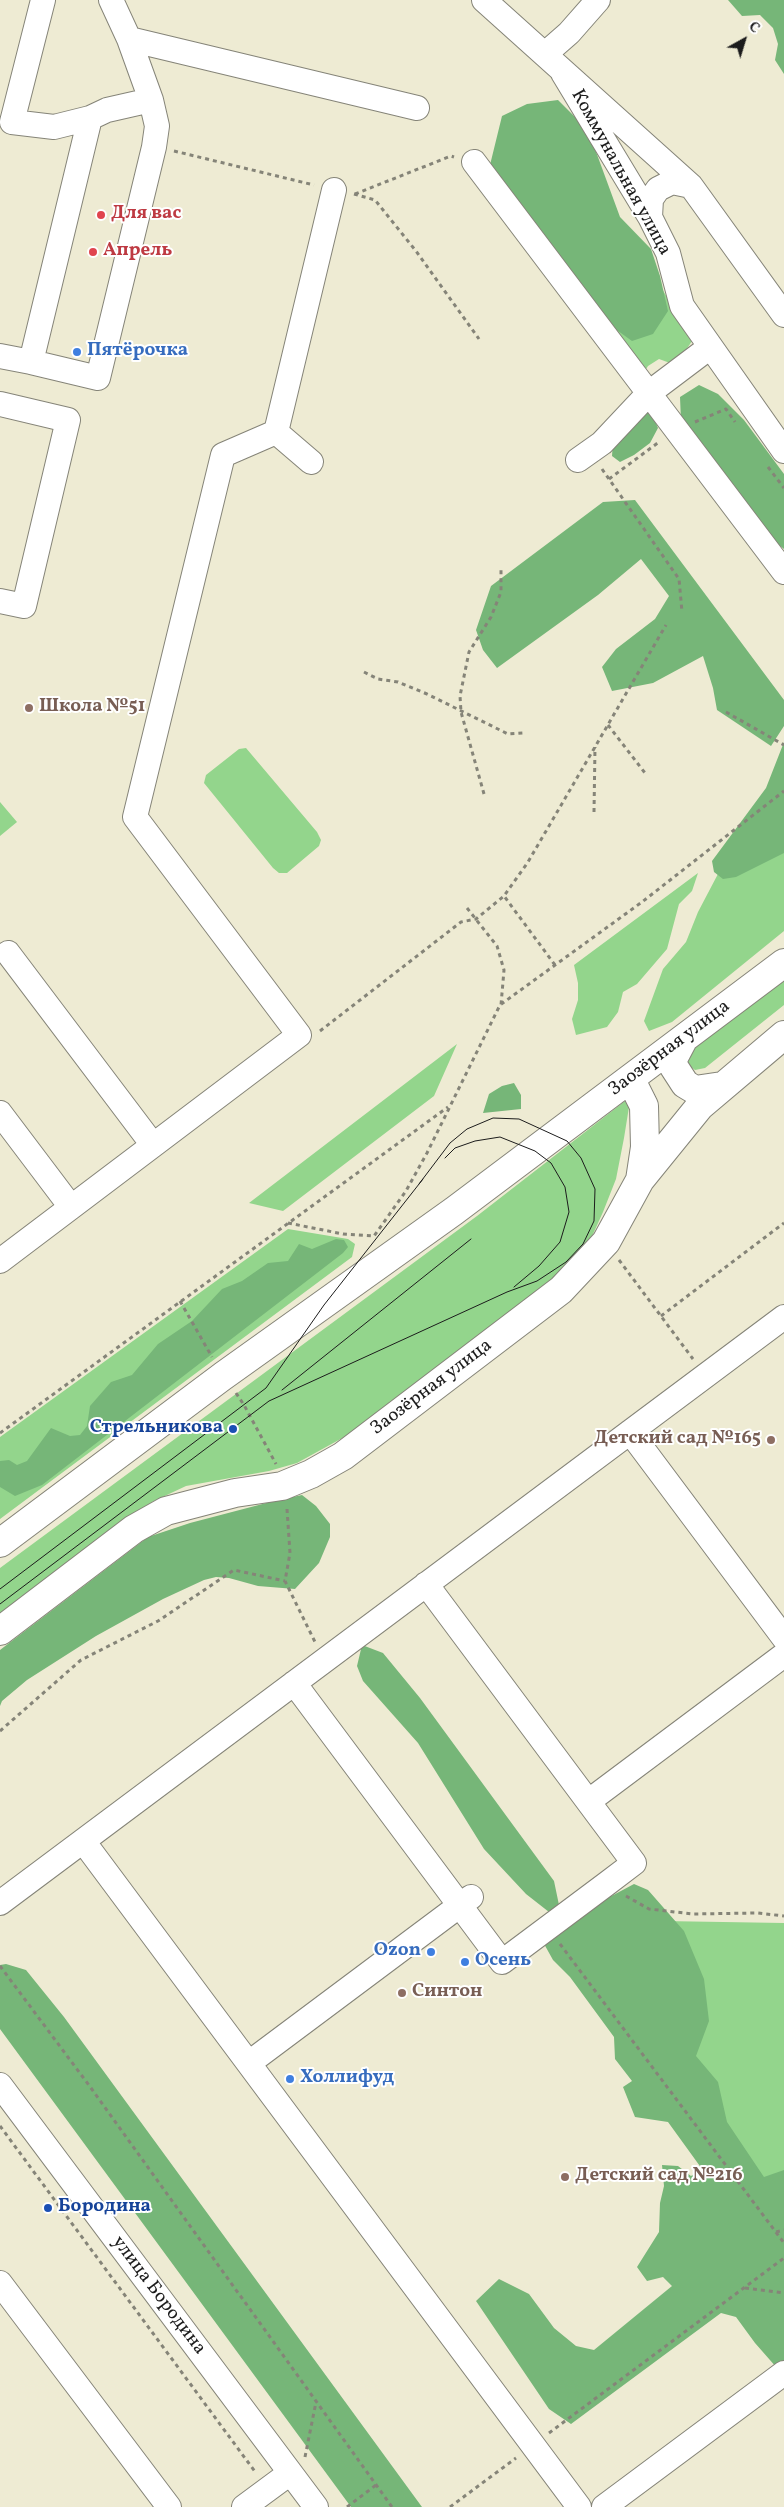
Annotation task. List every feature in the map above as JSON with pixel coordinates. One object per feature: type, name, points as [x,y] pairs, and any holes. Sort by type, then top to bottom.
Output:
[{"type":"main road","name":"Заозёрная улица","points":[[0,1543],[223,1376],[454,1211],[784,963]]},
{"type":"main road","name":"Заозёрная улица","points":[[0,1630],[134,1529],[166,1511],[235,1493],[282,1486],[335,1460],[366,1438],[561,1290],[606,1242],[616,1227],[640,1180],[700,1106],[784,1035]]},
{"type":"main road","points":[[683,1040],[673,1059],[674,1067],[685,1084],[695,1090],[722,1086]]},
{"type":"main road","points":[[627,1081],[635,1088],[644,1106],[645,1147],[640,1180]]},
{"type":"street","points":[[43,0],[12,122],[54,127],[90,118],[107,110],[151,100]]},
{"type":"street","points":[[0,356],[98,378],[154,147],[156,126],[151,100],[129,39],[111,0]]},
{"type":"street","name":"Коммунальная улица","points":[[484,0],[691,186],[784,315]]},
{"type":"street","points":[[545,54],[569,33],[598,0]]},
{"type":"street","points":[[129,39],[417,108]]},
{"type":"street","name":"Коммунальная улица","points":[[564,73],[650,217],[668,253],[682,306],[710,347],[775,458]]},
{"type":"street","points":[[31,362],[90,118]]},
{"type":"street","points":[[474,162],[784,572]]},
{"type":"street","points":[[650,217],[651,199],[658,189],[672,182],[691,186]]},
{"type":"street","points":[[276,432],[344,192]]},
{"type":"street","points":[[584,456],[602,443],[649,393],[710,347]]},
{"type":"street","points":[[0,404],[68,420],[24,606],[0,601]]},
{"type":"street","points":[[276,432],[311,462]]},
{"type":"street","points":[[0,1261],[300,1034],[134,817],[223,455],[276,432]]},
{"type":"street","points":[[8,953],[154,1145]]},
{"type":"street","points":[[0,1113],[71,1207]]},
{"type":"street","points":[[0,1903],[784,1316]]},
{"type":"street","points":[[630,1432],[784,1638]]},
{"type":"street","points":[[294,1683],[466,1901],[502,1962],[634,1863],[426,1584]]},
{"type":"street","points":[[589,1801],[784,1655]]},
{"type":"street","points":[[83,1841],[580,2507]]},
{"type":"street","points":[[249,2063],[466,1901]]},
{"type":"street","name":"улица Бородина","points":[[0,2086],[316,2507]]},
{"type":"street","points":[[0,2283],[169,2507]]},
{"type":"street","points":[[604,2507],[784,2373]]},
{"type":"street","points":[[244,2507],[268,2489],[295,2479]]},
{"type":"path","points":[[154,147],[375,200],[416,250],[479,339]]},
{"type":"path","points":[[344,192],[451,156],[474,162]]},
{"type":"path","points":[[610,479],[676,429],[726,409],[737,425]]},
{"type":"path","points":[[584,456],[610,479],[678,579],[682,612]]},
{"type":"path","points":[[775,458],[784,488]]},
{"type":"path","points":[[484,794],[462,712],[460,696],[469,652],[491,617],[501,592],[501,569]]},
{"type":"path","points":[[556,965],[504,896],[528,862],[666,625]]},
{"type":"path","points":[[364,672],[378,679],[398,682],[508,734],[523,733]]},
{"type":"path","points":[[726,712],[784,745]]},
{"type":"path","points":[[608,725],[645,773]]},
{"type":"path","points":[[594,812],[595,746]]},
{"type":"path","points":[[500,1005],[642,902],[784,791]]},
{"type":"path","points":[[288,1222],[343,1234],[374,1236],[406,1191],[427,1153],[500,1005],[504,970],[497,946],[467,908]]},
{"type":"path","points":[[0,1433],[449,1106]]},
{"type":"path","points":[[661,1316],[784,1224]]},
{"type":"path","points":[[606,1242],[706,1375]]},
{"type":"path","points":[[180,1301],[223,1376],[244,1405],[274,1457],[289,1524],[290,1553],[285,1581],[324,1660]]},
{"type":"path","points":[[0,1732],[81,1660],[158,1621],[234,1570],[285,1581]]},
{"type":"path","points":[[605,1884],[649,1909],[693,1914],[758,1913],[784,1916]]},
{"type":"path","points":[[547,1928],[784,2243]]},
{"type":"path","points":[[0,1966],[91,2088],[392,2507]]},
{"type":"path","points":[[0,2126],[268,2489]]},
{"type":"path","points":[[776,2232],[784,2230]]},
{"type":"path","points":[[450,2507],[784,2258]]},
{"type":"path","points":[[744,2288],[784,2293]]},
{"type":"path","points":[[295,2479],[316,2401]]},
{"type":"path","points":[[346,2507],[376,2485]]},
{"type":"green space","points":[[728,0],[784,0],[784,74],[775,60],[778,44],[773,28],[760,15],[742,16]]},
{"type":"green space","points":[[558,100],[588,130],[620,217],[651,249],[660,276],[668,311],[653,334],[632,341],[614,328],[490,165],[502,116],[527,104]]},
{"type":"green space","points":[[653,273],[692,341],[686,350],[670,363],[659,359],[648,366],[643,374],[589,296]]},
{"type":"green space","points":[[699,385],[718,394],[744,420],[784,474],[784,549],[764,533],[681,421],[680,397]]},
{"type":"green space","points":[[641,410],[652,414],[658,428],[650,443],[634,455],[620,462],[612,456],[613,441]]},
{"type":"green space","points":[[635,500],[784,700],[784,726],[771,746],[717,710],[713,688],[703,656],[653,683],[612,691],[602,667],[616,649],[655,619],[669,596],[641,559],[598,595],[497,668],[483,650],[476,630],[491,586],[603,502]]},
{"type":"green space","points":[[784,742],[784,853],[736,877],[723,879],[714,872],[712,861],[766,788]]},
{"type":"green space","points":[[246,748],[317,832],[321,840],[319,846],[287,873],[279,873],[273,868],[204,783],[206,775],[239,749]]},
{"type":"green space","points":[[0,802],[17,822],[0,836]]},
{"type":"green space","points":[[784,810],[784,931],[672,1022],[649,1031],[644,1021],[663,969],[686,942],[698,912],[719,872]]},
{"type":"green space","points":[[698,873],[692,891],[679,904],[667,949],[637,984],[623,992],[618,1012],[607,1027],[576,1035],[572,1019],[578,1000],[578,983],[574,965]]},
{"type":"green space","points":[[784,979],[784,1005],[705,1068],[695,1070],[687,1064],[688,1052]]},
{"type":"green space","points":[[457,1044],[434,1096],[283,1211],[249,1203]]},
{"type":"green space","points":[[514,1083],[521,1095],[521,1109],[483,1113],[489,1094],[502,1086]]},
{"type":"green space","points":[[625,1101],[629,1107],[616,1179],[589,1243],[556,1279],[346,1436],[297,1463],[269,1471],[186,1486],[152,1502],[0,1615],[0,1568],[477,1216]]},
{"type":"green space","points":[[288,1229],[348,1239],[355,1244],[352,1257],[0,1519],[0,1437]]},
{"type":"green space","points":[[336,1239],[344,1240],[348,1247],[343,1253],[42,1485],[15,1496],[0,1487],[0,1461],[9,1460],[17,1465],[27,1461],[51,1428],[70,1436],[80,1435],[87,1426],[90,1406],[111,1382],[132,1375],[158,1344],[192,1321],[222,1289],[242,1281],[268,1263],[288,1261],[299,1244],[312,1249]]},
{"type":"green space","points":[[302,1495],[316,1506],[330,1524],[330,1537],[319,1563],[295,1589],[258,1586],[229,1578],[216,1577],[204,1580],[163,1599],[96,1636],[27,1680],[2,1701],[0,1706],[0,1650],[148,1537],[190,1523]]},
{"type":"green space","points":[[362,1645],[383,1653],[420,1698],[554,1881],[559,1905],[549,1912],[526,1894],[484,1849],[418,1743],[363,1681],[357,1666]]},
{"type":"green space","points":[[634,1884],[648,1890],[684,1931],[704,1979],[709,2021],[696,2056],[718,2082],[727,2122],[764,2177],[784,2170],[784,2376],[755,2343],[736,2317],[721,2313],[571,2424],[549,2409],[476,2301],[499,2279],[529,2294],[554,2328],[576,2346],[594,2350],[672,2286],[663,2277],[647,2281],[637,2267],[659,2232],[660,2203],[664,2186],[662,2165],[678,2166],[691,2176],[702,2169],[668,2122],[635,2117],[623,2087],[632,2081],[615,2059],[614,2037],[570,1977],[553,1960],[543,1942],[604,1900]]},
{"type":"green space","points":[[662,1921],[784,1923],[784,2213],[588,1961]]},
{"type":"green space","points":[[6,1964],[26,1970],[64,2017],[422,2507],[351,2507],[0,2029],[0,1965]]},
{"type":"tram line","points":[[0,1604],[269,1401],[507,1292],[537,1281],[566,1262],[583,1244],[594,1221],[595,1189],[581,1158],[567,1141],[519,1119],[493,1118],[467,1129],[450,1143],[419,1184]]},
{"type":"tram line","points":[[445,1158],[455,1148],[475,1141],[500,1137],[535,1151],[551,1163],[565,1187],[569,1212],[560,1242],[539,1266],[514,1287]]},
{"type":"tram line","points":[[0,1589],[266,1388],[324,1305],[423,1179]]},
{"type":"tram line","points":[[282,1390],[471,1239]]},
{"type":"place","name":"Для вас","points":[[101,215]]},
{"type":"place","name":"Апрель","points":[[93,252]]},
{"type":"place","name":"Пятёрочка","points":[[77,352]]},
{"type":"place","name":"Школа №51","points":[[29,708]]},
{"type":"place","name":"Стрельникова","points":[[233,1429]]},
{"type":"place","name":"Детский сад №165","points":[[771,1440]]},
{"type":"place","name":"Ozon","points":[[431,1952]]},
{"type":"place","name":"Осень","points":[[465,1962]]},
{"type":"place","name":"Синтон","points":[[402,1993]]},
{"type":"place","name":"Холлифуд","points":[[290,2079]]},
{"type":"place","name":"Детский сад №216","points":[[565,2177]]},
{"type":"place","name":"Бородина","points":[[48,2208]]}]
